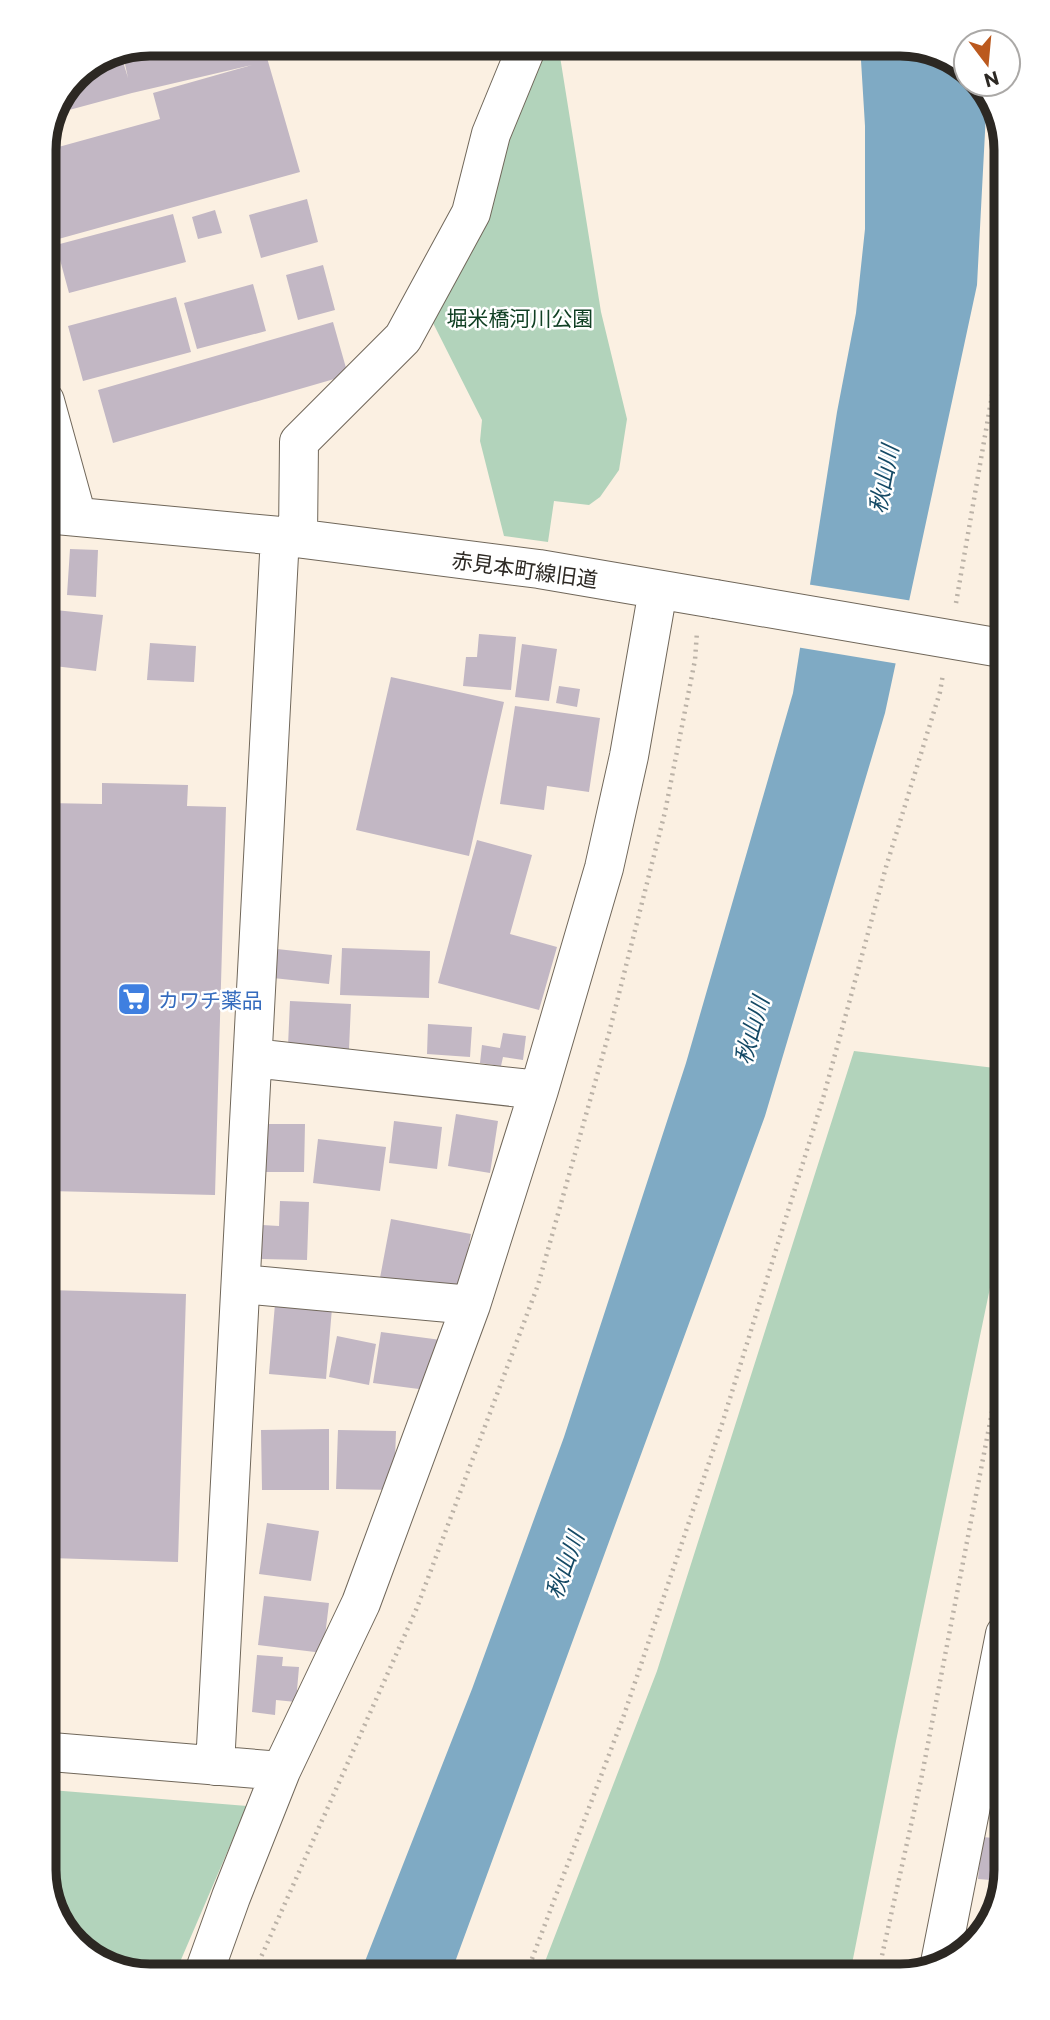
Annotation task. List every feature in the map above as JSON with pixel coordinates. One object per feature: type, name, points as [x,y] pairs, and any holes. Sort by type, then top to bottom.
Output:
[{"type":"street","points":[[215,1766],[253,1058],[289,537],[299,442],[403,338],[471,213],[491,134],[523,56]]},
{"type":"street","points":[[56,479],[61,515]]},
{"type":"street","name":"赤見本町線旧道","points":[[61,515],[289,537],[539,569],[994,647]]},
{"type":"street","points":[[207,1964],[281,1771],[361,1603],[471,1305],[539,1090],[604,868],[629,756],[658,590]]},
{"type":"street","points":[[253,1058],[539,1090]]},
{"type":"street","points":[[241,1284],[471,1305]]},
{"type":"street","points":[[943,1953],[994,1742]]},
{"type":"street","points":[[56,1752],[281,1771]]},
{"type":"path","points":[[954,613],[994,384]]},
{"type":"path","points":[[530,1964],[624,1715],[722,1424],[824,1095],[886,867],[940,692],[945,666]]},
{"type":"path","points":[[880,1964],[921,1780],[994,1402]]},
{"type":"green space","name":"堀米橋河川公園","points":[[538,56],[560,56],[601,312],[627,419],[619,470],[600,497],[589,505],[554,501],[548,542],[504,536],[480,441],[482,420],[431,319]]},
{"type":"green space","points":[[854,1051],[994,1068],[994,1268],[852,1964],[544,1964],[657,1671]]},
{"type":"green space","points":[[56,1790],[247,1806],[179,1964],[144,1964],[120,1959],[88,1941],[75,1927],[63,1906],[58,1888]]},
{"type":"water","name":"秋山川","points":[[861,56],[906,56],[942,66],[952,72],[952,98],[978,98],[986,112],[977,285],[885,713],[765,1116],[454,1964],[364,1964],[472,1689],[564,1437],[686,1063],[793,693],[837,412],[856,313],[865,229],[865,126]]},
{"type":"pier","points":[[806,584],[913,601],[899,664],[796,647]]},
{"type":"building","points":[[266,56],[300,172],[56,240],[56,148],[160,119],[153,93],[252,65],[65,111],[75,93],[88,79],[103,69],[123,60],[128,78],[124,60],[138,57]]},
{"type":"building","points":[[307,199],[318,242],[261,258],[249,215]]},
{"type":"building","points":[[215,210],[222,233],[198,239],[192,217]]},
{"type":"building","points":[[173,214],[186,262],[69,293],[56,245]]},
{"type":"building","points":[[323,265],[335,310],[298,320],[286,275]]},
{"type":"building","points":[[253,284],[266,331],[197,349],[184,303]]},
{"type":"building","points":[[176,297],[191,352],[83,381],[68,326]]},
{"type":"building","points":[[333,322],[348,375],[113,443],[98,390]]},
{"type":"building","points":[[70,549],[98,550],[96,597],[67,595]]},
{"type":"building","points":[[56,610],[103,615],[96,671],[56,666]]},
{"type":"building","points":[[479,634],[516,637],[511,690],[463,686],[466,657],[477,657]]},
{"type":"building","points":[[150,643],[196,646],[194,682],[147,680]]},
{"type":"building","points":[[522,644],[557,649],[549,701],[515,697]]},
{"type":"building","points":[[391,677],[504,702],[469,856],[356,830]]},
{"type":"building","points":[[559,686],[580,689],[577,707],[556,703]]},
{"type":"building","points":[[515,706],[600,718],[589,792],[547,786],[544,810],[500,804]]},
{"type":"building","name":"カワチ薬品","points":[[102,783],[188,785],[187,806],[226,807],[215,1195],[56,1191],[56,803],[102,804]]},
{"type":"building","points":[[477,840],[532,855],[510,934],[557,947],[539,1010],[438,983]]},
{"type":"building","points":[[342,948],[430,951],[429,998],[340,995]]},
{"type":"building","points":[[277,949],[332,955],[329,984],[273,978]]},
{"type":"building","points":[[290,1001],[351,1004],[349,1049],[288,1046]]},
{"type":"building","points":[[428,1024],[472,1027],[470,1057],[427,1054]]},
{"type":"building","points":[[503,1033],[526,1036],[523,1060],[503,1057],[501,1066],[480,1063],[482,1045],[500,1048]]},
{"type":"building","points":[[456,1114],[498,1121],[490,1173],[448,1166]]},
{"type":"building","points":[[394,1121],[442,1127],[437,1169],[389,1163]]},
{"type":"building","points":[[267,1124],[305,1124],[304,1172],[266,1172]]},
{"type":"building","points":[[318,1139],[386,1147],[380,1191],[313,1183]]},
{"type":"building","points":[[280,1201],[309,1202],[307,1260],[261,1259],[262,1225],[279,1226]]},
{"type":"building","points":[[391,1219],[471,1234],[460,1293],[380,1278]]},
{"type":"building","points":[[56,1290],[186,1294],[178,1562],[56,1558]]},
{"type":"building","points":[[275,1304],[332,1308],[326,1379],[269,1374]]},
{"type":"building","points":[[381,1332],[441,1340],[434,1391],[373,1383]]},
{"type":"building","points":[[337,1336],[376,1344],[369,1385],[329,1377]]},
{"type":"building","points":[[329,1429],[329,1490],[262,1490],[261,1430]]},
{"type":"building","points":[[338,1430],[396,1431],[394,1490],[336,1489]]},
{"type":"building","points":[[267,1523],[319,1531],[311,1581],[259,1574]]},
{"type":"building","points":[[264,1596],[329,1603],[323,1653],[258,1645]]},
{"type":"building","points":[[257,1655],[283,1657],[282,1666],[299,1667],[296,1702],[276,1700],[275,1715],[252,1712]]},
{"type":"building","points":[[982,1837],[994,1838],[993,1880],[978,1879]]},
{"type":"place","name":"カワチ薬品","points":[[134,999]]}]
